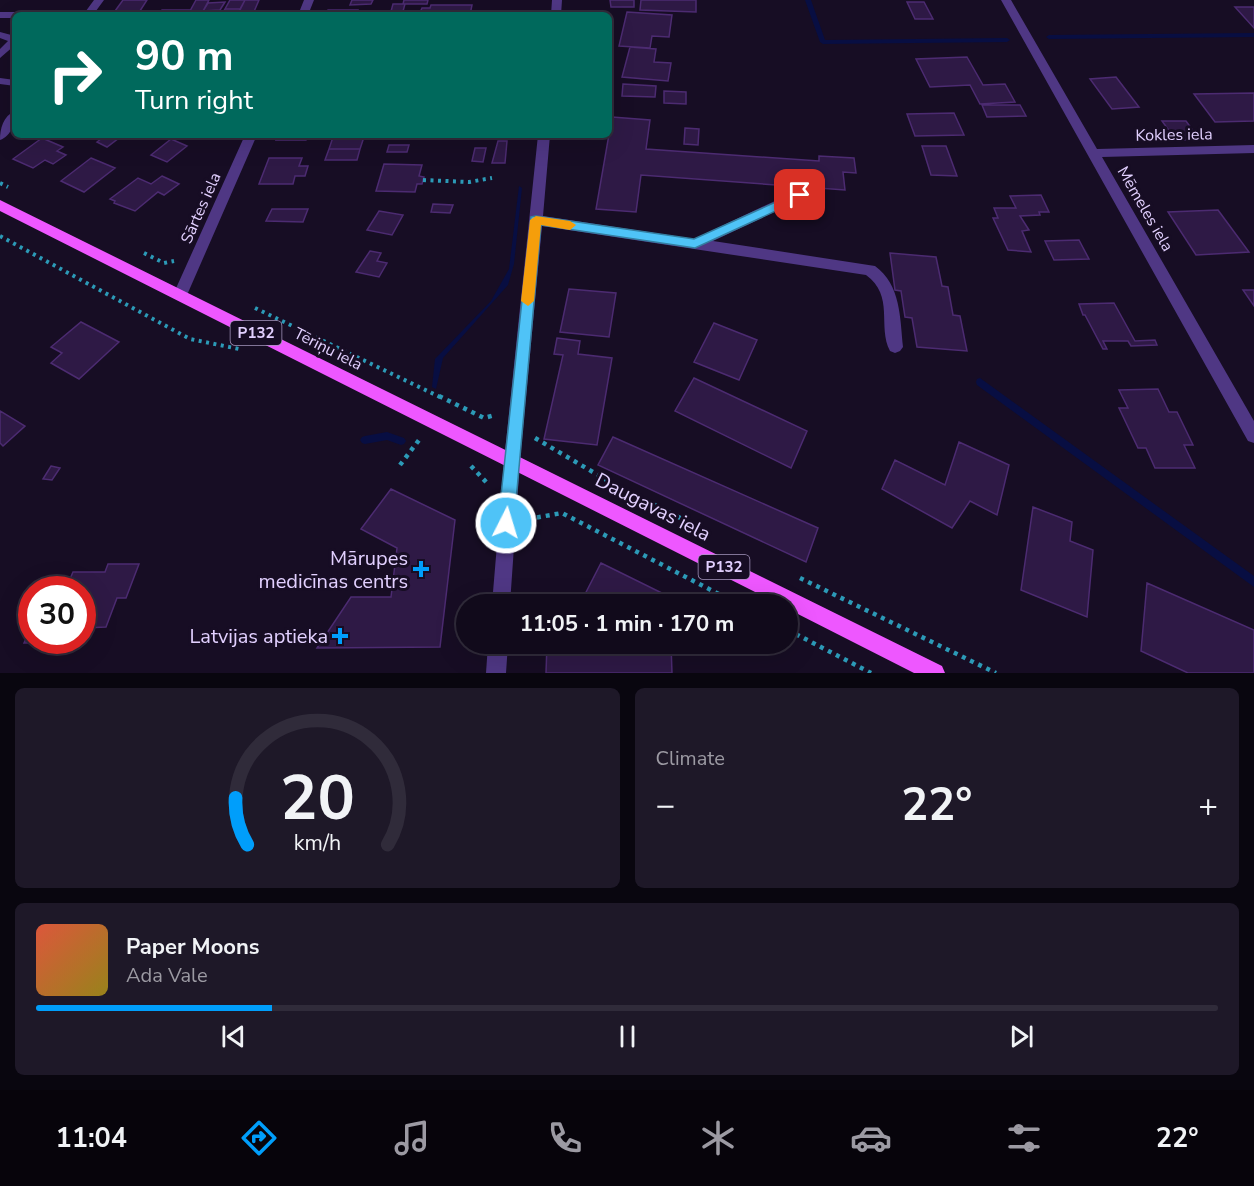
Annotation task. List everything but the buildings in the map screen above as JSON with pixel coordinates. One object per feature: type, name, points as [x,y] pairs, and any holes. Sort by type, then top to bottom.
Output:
[{"type":"main road","name":"Tēriņu iela","points":[[0,205],[512,461]]},
{"type":"main road","name":"Daugavas iela","points":[[512,461],[935,673]]},
{"type":"street","name":"Mēmeles iela","points":[[1006,0],[1254,436]]},
{"type":"street","points":[[0,136],[12,119]]},
{"type":"street","name":"Sārtes iela","points":[[180,295],[250,138]]},
{"type":"street","points":[[502,594],[506,523],[544,138]]},
{"type":"street","name":"Kokles iela","points":[[1094,153],[1254,149]]},
{"type":"street","points":[[695,244],[800,195]]},
{"type":"street","points":[[536,220],[870,270],[880,275],[886,284],[895,347]]},
{"type":"street","points":[[496,673],[497,654]]},
{"type":"lane","points":[[0,55],[12,43]]},
{"type":"path","points":[[423,180],[469,182],[492,178]]},
{"type":"path","points":[[0,236],[190,339],[237,348],[247,353]]},
{"type":"path","points":[[409,435],[429,444]]},
{"type":"path","points":[[400,465],[419,440]]},
{"type":"path","points":[[469,464],[487,480],[490,490]]},
{"type":"path","points":[[506,523],[562,513],[719,594]]},
{"type":"path","points":[[798,635],[871,673]]},
{"type":"shaded area","points":[[519,186],[522,188],[514,264],[508,285],[443,358],[436,389],[432,387],[435,359],[491,301],[509,269]]},
{"type":"waterway","points":[[808,0],[823,42],[1007,40]]},
{"type":"waterway","points":[[1049,37],[1254,35]]},
{"type":"waterway","points":[[980,382],[1254,582]]},
{"type":"waterway","points":[[365,440],[387,436],[401,441]]},
{"type":"slow traffic","points":[[528,301],[536,220],[570,225]]},
{"type":"place","name":"Mārupes medicīnas centrs","points":[[421,569]]},
{"type":"place","name":"Latvijas aptieka","points":[[340,636]]},
{"type":"route","points":[[506,523],[536,220],[695,244],[800,195]]}]
